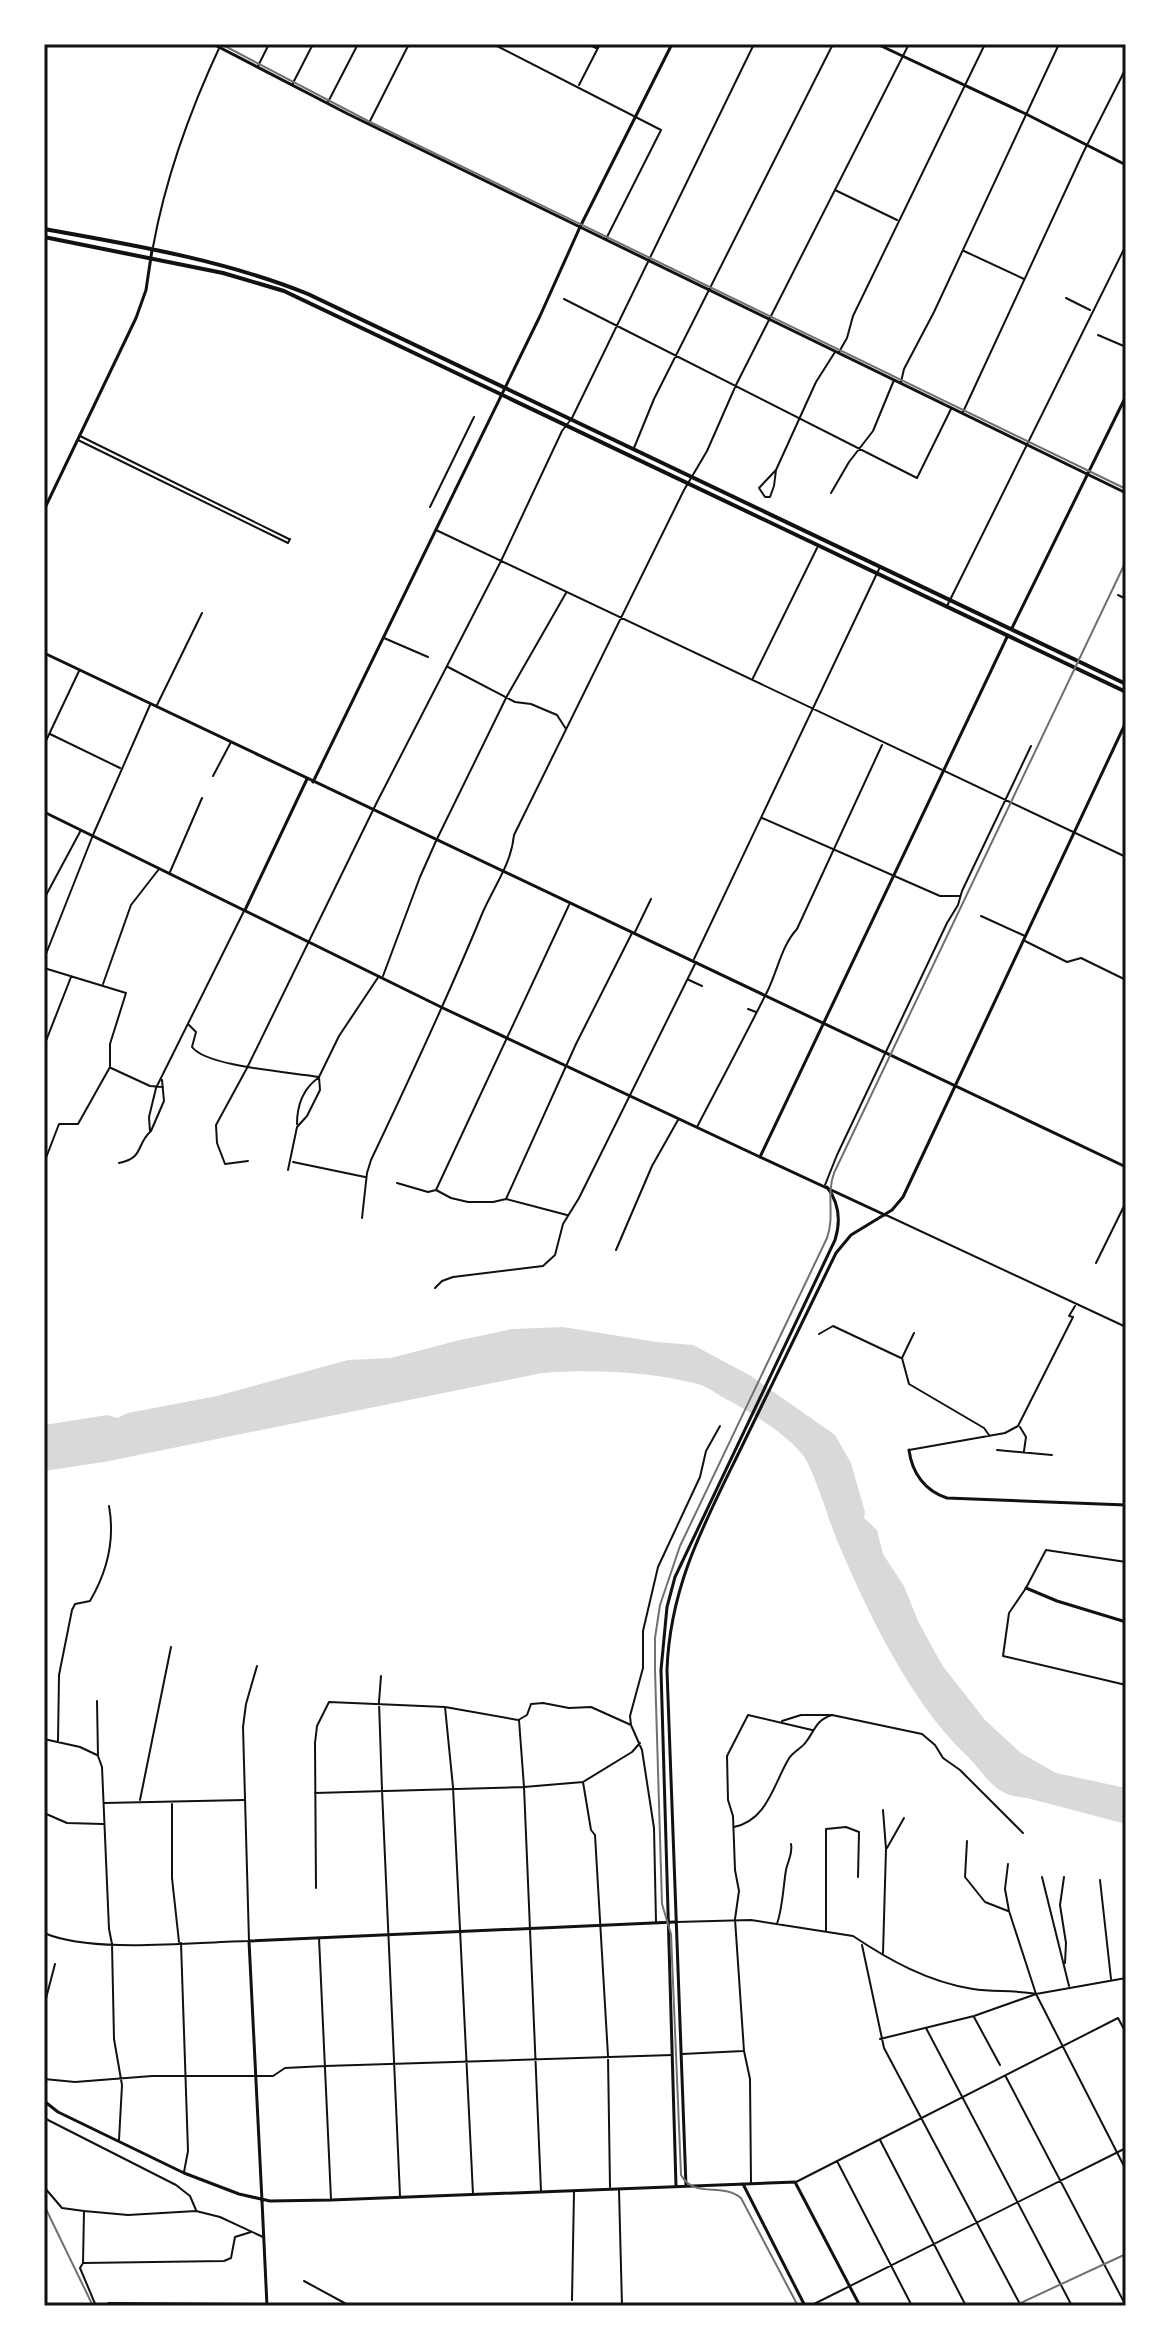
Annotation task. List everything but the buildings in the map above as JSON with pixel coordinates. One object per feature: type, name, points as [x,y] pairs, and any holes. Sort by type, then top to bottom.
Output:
[{"type":"main road","points":[[213,44],[368,124],[1126,493]]},
{"type":"main road","points":[[313,782],[580,227],[672,44]]},
{"type":"main road","points":[[877,44],[1126,165]]},
{"type":"main road","points":[[44,229],[224,266],[280,282],[505,386],[1126,684]]},
{"type":"main road","points":[[44,237],[246,278],[284,291],[1126,692]]},
{"type":"main road","points":[[44,510],[136,318],[146,290],[152,250]]},
{"type":"main road","points":[[760,1157],[1008,635],[1126,396]]},
{"type":"main road","points":[[44,653],[1126,1167]]},
{"type":"main road","points":[[686,2186],[667,1670],[673,1609],[693,1551],[836,1253],[851,1235],[885,1215],[903,1197],[1126,722]]},
{"type":"main road","points":[[245,910],[307,779]]},
{"type":"main road","points":[[44,812],[443,1008],[885,1215]]},
{"type":"main road","points":[[676,2186],[661,1670],[667,1607],[688,1548],[838,1229],[837,1204],[826,1187]]},
{"type":"main road","points":[[909,1450],[913,1468],[920,1479],[929,1489],[947,1498],[1126,1505]]},
{"type":"main road","points":[[1026,1588],[1126,1622]]},
{"type":"main road","points":[[267,2305],[249,1941],[675,1922]]},
{"type":"main road","points":[[44,2101],[58,2112],[184,2173],[262,2201],[795,2182],[860,2306]]},
{"type":"main road","points":[[743,2184],[807,2306]]},
{"type":"street","points":[[257,67],[269,44]]},
{"type":"street","points":[[292,85],[313,44]]},
{"type":"street","points":[[327,103],[358,44]]},
{"type":"street","points":[[368,124],[409,44]]},
{"type":"street","points":[[493,44],[661,130],[606,240]]},
{"type":"street","points":[[588,44],[597,49]]},
{"type":"street","points":[[579,86],[600,44]]},
{"type":"street","points":[[248,1161],[225,1164],[219,1153],[215,1131],[501,561],[562,431],[572,418],[754,44]]},
{"type":"street","points":[[634,448],[654,399],[833,44]]},
{"type":"street","points":[[362,1218],[371,1160],[512,855],[514,835],[687,484],[707,451],[736,385],[909,44]]},
{"type":"street","points":[[776,470],[770,497],[765,497],[759,488],[776,470],[816,382],[847,338],[853,316],[985,44]]},
{"type":"street","points":[[901,383],[904,369],[1059,44]]},
{"type":"street","points":[[152,250],[182,132],[220,46]]},
{"type":"street","points":[[962,413],[1126,68]]},
{"type":"street","points":[[834,190],[898,221]]},
{"type":"street","points":[[947,606],[1126,245]]},
{"type":"street","points":[[963,250],[1025,280]]},
{"type":"street","points":[[1066,298],[1092,310]]},
{"type":"street","points":[[564,299],[917,478],[951,408]]},
{"type":"street","points":[[1098,335],[1126,347]]},
{"type":"street","points":[[831,493],[873,431],[894,380]]},
{"type":"street","points":[[430,507],[474,417]]},
{"type":"street","points":[[79,438],[290,539],[288,543],[79,438]]},
{"type":"street","points":[[435,529],[943,773],[1126,857]]},
{"type":"street","points":[[752,680],[818,546]]},
{"type":"street","points":[[435,1288],[453,1277],[543,1266],[555,1255],[559,1233],[688,979],[760,817],[881,566]]},
{"type":"street","points":[[288,1170],[292,1162],[297,1110],[308,1085],[319,1077],[339,1036],[381,977],[436,841],[507,696],[567,592]]},
{"type":"street","points":[[1118,595],[1126,599]]},
{"type":"street","points":[[157,706],[202,613]]},
{"type":"street","points":[[383,637],[428,657]]},
{"type":"street","points":[[447,666],[515,702],[531,704],[557,715],[566,729]]},
{"type":"street","points":[[44,745],[80,670]]},
{"type":"street","points":[[44,959],[121,768],[151,704]]},
{"type":"street","points":[[49,734],[121,768]]},
{"type":"street","points":[[213,776],[231,742]]},
{"type":"street","points":[[697,1128],[766,995],[783,959],[787,941],[797,929],[882,744]]},
{"type":"street","points":[[826,1187],[837,1155],[1031,746]]},
{"type":"street","points":[[170,873],[202,798]]},
{"type":"street","points":[[760,817],[940,896],[960,896]]},
{"type":"street","points":[[44,899],[81,829]]},
{"type":"street","points":[[103,985],[131,905],[160,868]]},
{"type":"street","points":[[506,1199],[567,1067],[651,899]]},
{"type":"street","points":[[436,1190],[570,903]]},
{"type":"street","points":[[150,1132],[151,1102],[156,1088],[245,910]]},
{"type":"street","points":[[981,916],[1067,962],[1081,958],[1126,980]]},
{"type":"street","points":[[44,969],[126,993],[110,1044],[110,1067],[78,1124],[64,1123],[57,1127],[44,1163]]},
{"type":"street","points":[[44,1046],[72,976]]},
{"type":"street","points":[[688,979],[702,986]]},
{"type":"street","points":[[748,1009],[757,1013]]},
{"type":"street","points":[[188,1024],[196,1032],[192,1047],[195,1052],[247,1068],[319,1077]]},
{"type":"street","points":[[110,1067],[156,1088],[163,1087]]},
{"type":"street","points":[[297,1127],[307,1116],[320,1090],[319,1077]]},
{"type":"street","points":[[119,1163],[140,1152],[144,1138],[150,1132],[164,1101],[161,1078]]},
{"type":"street","points":[[616,1250],[652,1166],[678,1119]]},
{"type":"street","points":[[292,1162],[366,1178]]},
{"type":"street","points":[[397,1183],[428,1192],[436,1190],[468,1202],[506,1199],[568,1215]]},
{"type":"street","points":[[1096,1263],[1126,1202]]},
{"type":"street","points":[[885,1215],[1126,1327]]},
{"type":"street","points":[[909,1450],[1005,1433],[1019,1425],[1073,1317],[1069,1316],[1076,1305]]},
{"type":"street","points":[[819,1334],[833,1326],[902,1358]]},
{"type":"street","points":[[914,1333],[902,1358],[911,1386],[984,1428],[990,1436]]},
{"type":"street","points":[[1019,1425],[1026,1437],[1024,1452]]},
{"type":"street","points":[[656,1923],[654,1828],[640,1743],[630,1716],[643,1668],[643,1631],[658,1567],[700,1477],[706,1451],[720,1426]]},
{"type":"street","points":[[997,1450],[1052,1455]]},
{"type":"street","points":[[58,1741],[59,1675],[72,1610],[75,1604],[90,1601],[103,1577],[111,1543],[109,1506]]},
{"type":"street","points":[[1126,1562],[1046,1550],[1009,1613],[1003,1656],[1126,1685]]},
{"type":"street","points":[[140,1800],[171,1647]]},
{"type":"street","points":[[44,1933],[70,1941],[112,1944],[249,1941],[243,1727],[257,1666]]},
{"type":"street","points":[[381,1676],[382,1790],[400,2197]]},
{"type":"street","points":[[97,1701],[112,1944],[114,2039],[122,2079],[119,2141]]},
{"type":"street","points":[[316,1888],[316,1735],[322,1713],[329,1702],[445,1707],[519,1720],[527,1715],[534,1703],[569,1708],[591,1707],[631,1725]]},
{"type":"street","points":[[445,1707],[453,1787],[473,2195]]},
{"type":"street","points":[[751,2184],[750,2079],[744,2051],[735,1919],[739,1891],[728,1800],[727,1756],[746,1716],[751,1714],[812,1730]]},
{"type":"street","points":[[782,1721],[801,1715],[832,1715],[922,1734],[935,1745],[943,1758],[960,1770],[1023,1833]]},
{"type":"street","points":[[733,1827],[753,1821],[778,1784],[789,1758],[823,1718],[832,1715]]},
{"type":"street","points":[[519,1720],[541,2192]]},
{"type":"street","points":[[44,1739],[80,1747],[98,1756]]},
{"type":"street","points":[[314,1793],[524,1787],[583,1782],[632,1752],[640,1743]]},
{"type":"street","points":[[583,1782],[591,1830],[595,1835],[608,2056],[610,2189]]},
{"type":"street","points":[[104,1803],[140,1800],[173,1803],[215,1798],[245,1800]]},
{"type":"street","points":[[173,1803],[172,1878],[180,1943],[188,2151],[184,2173]]},
{"type":"street","points":[[883,1810],[886,1849],[883,1955]]},
{"type":"street","points":[[44,1813],[67,1823],[104,1825]]},
{"type":"street","points":[[886,1849],[904,1818]]},
{"type":"street","points":[[826,1932],[826,1829],[846,1827],[859,1832],[858,1877]]},
{"type":"street","points":[[967,1841],[965,1877],[985,1902],[1009,1911]]},
{"type":"street","points":[[777,1925],[783,1905],[791,1844]]},
{"type":"street","points":[[1008,1864],[1005,1889],[1009,1911],[1036,1994],[1126,2170]]},
{"type":"street","points":[[1042,1877],[1069,1987]]},
{"type":"street","points":[[1064,1877],[1060,1905],[1066,1943],[1065,1969]]},
{"type":"street","points":[[1100,1880],[1111,1980]]},
{"type":"street","points":[[675,1922],[735,1919],[853,1936],[862,1945],[904,1968],[962,1987],[1036,1994]]},
{"type":"street","points":[[319,1938],[331,2200]]},
{"type":"street","points":[[862,1945],[880,2039],[1021,2306]]},
{"type":"street","points":[[44,2006],[55,1964]]},
{"type":"street","points":[[880,2039],[974,2016],[1036,1994],[1126,1978]]},
{"type":"street","points":[[974,2016],[1000,2065]]},
{"type":"street","points":[[795,2182],[1118,2018],[1126,2033]]},
{"type":"street","points":[[926,2028],[1072,2306]]},
{"type":"street","points":[[680,2054],[744,2051]]},
{"type":"street","points":[[44,2079],[75,2082],[255,2077],[273,2076],[285,2068],[673,2055]]},
{"type":"street","points":[[1005,2075],[1126,2306]]},
{"type":"street","points":[[44,2118],[185,2191],[196,2211]]},
{"type":"street","points":[[879,2138],[966,2306]]},
{"type":"street","points":[[807,2306],[1126,2148]]},
{"type":"street","points":[[837,2160],[912,2306]]},
{"type":"street","points":[[44,2187],[62,2208],[128,2215],[196,2211],[220,2217],[263,2237]]},
{"type":"street","points":[[619,2189],[622,2306]]},
{"type":"street","points":[[572,2300],[574,2191]]},
{"type":"street","points":[[84,2211],[81,2271],[96,2306]]},
{"type":"street","points":[[83,2263],[227,2260],[232,2254],[235,2237],[251,2232]]},
{"type":"street","points":[[304,2281],[350,2306]]},
{"type":"street","points":[[103,2306],[109,2303],[267,2305]]},
{"type":"shaded area","points":[[563,1327],[693,1345],[751,1376],[835,1435],[851,1463],[864,1518],[877,1530],[883,1554],[904,1586],[918,1621],[942,1665],[985,1720],[1021,1753],[1056,1773],[1126,1788],[1126,1824],[1015,1796],[992,1784],[926,1709],[891,1653],[848,1566],[802,1454],[768,1424],[698,1384],[620,1372],[542,1373],[104,1462],[44,1471],[44,1425],[107,1415],[117,1418],[128,1413],[217,1396],[348,1360],[391,1358],[512,1329]]},
{"type":"tram line","points":[[221,44],[370,122],[1126,489]]},
{"type":"tram line","points":[[798,2306],[741,2198],[734,2193],[693,2186],[681,2175],[671,1934],[662,1904],[655,1670],[655,1638],[660,1605],[680,1546],[827,1238],[834,1173],[1126,561]]},
{"type":"tram line","points":[[1014,2306],[1126,2254]]},
{"type":"railway","points":[[44,2205],[93,2306]]}]
